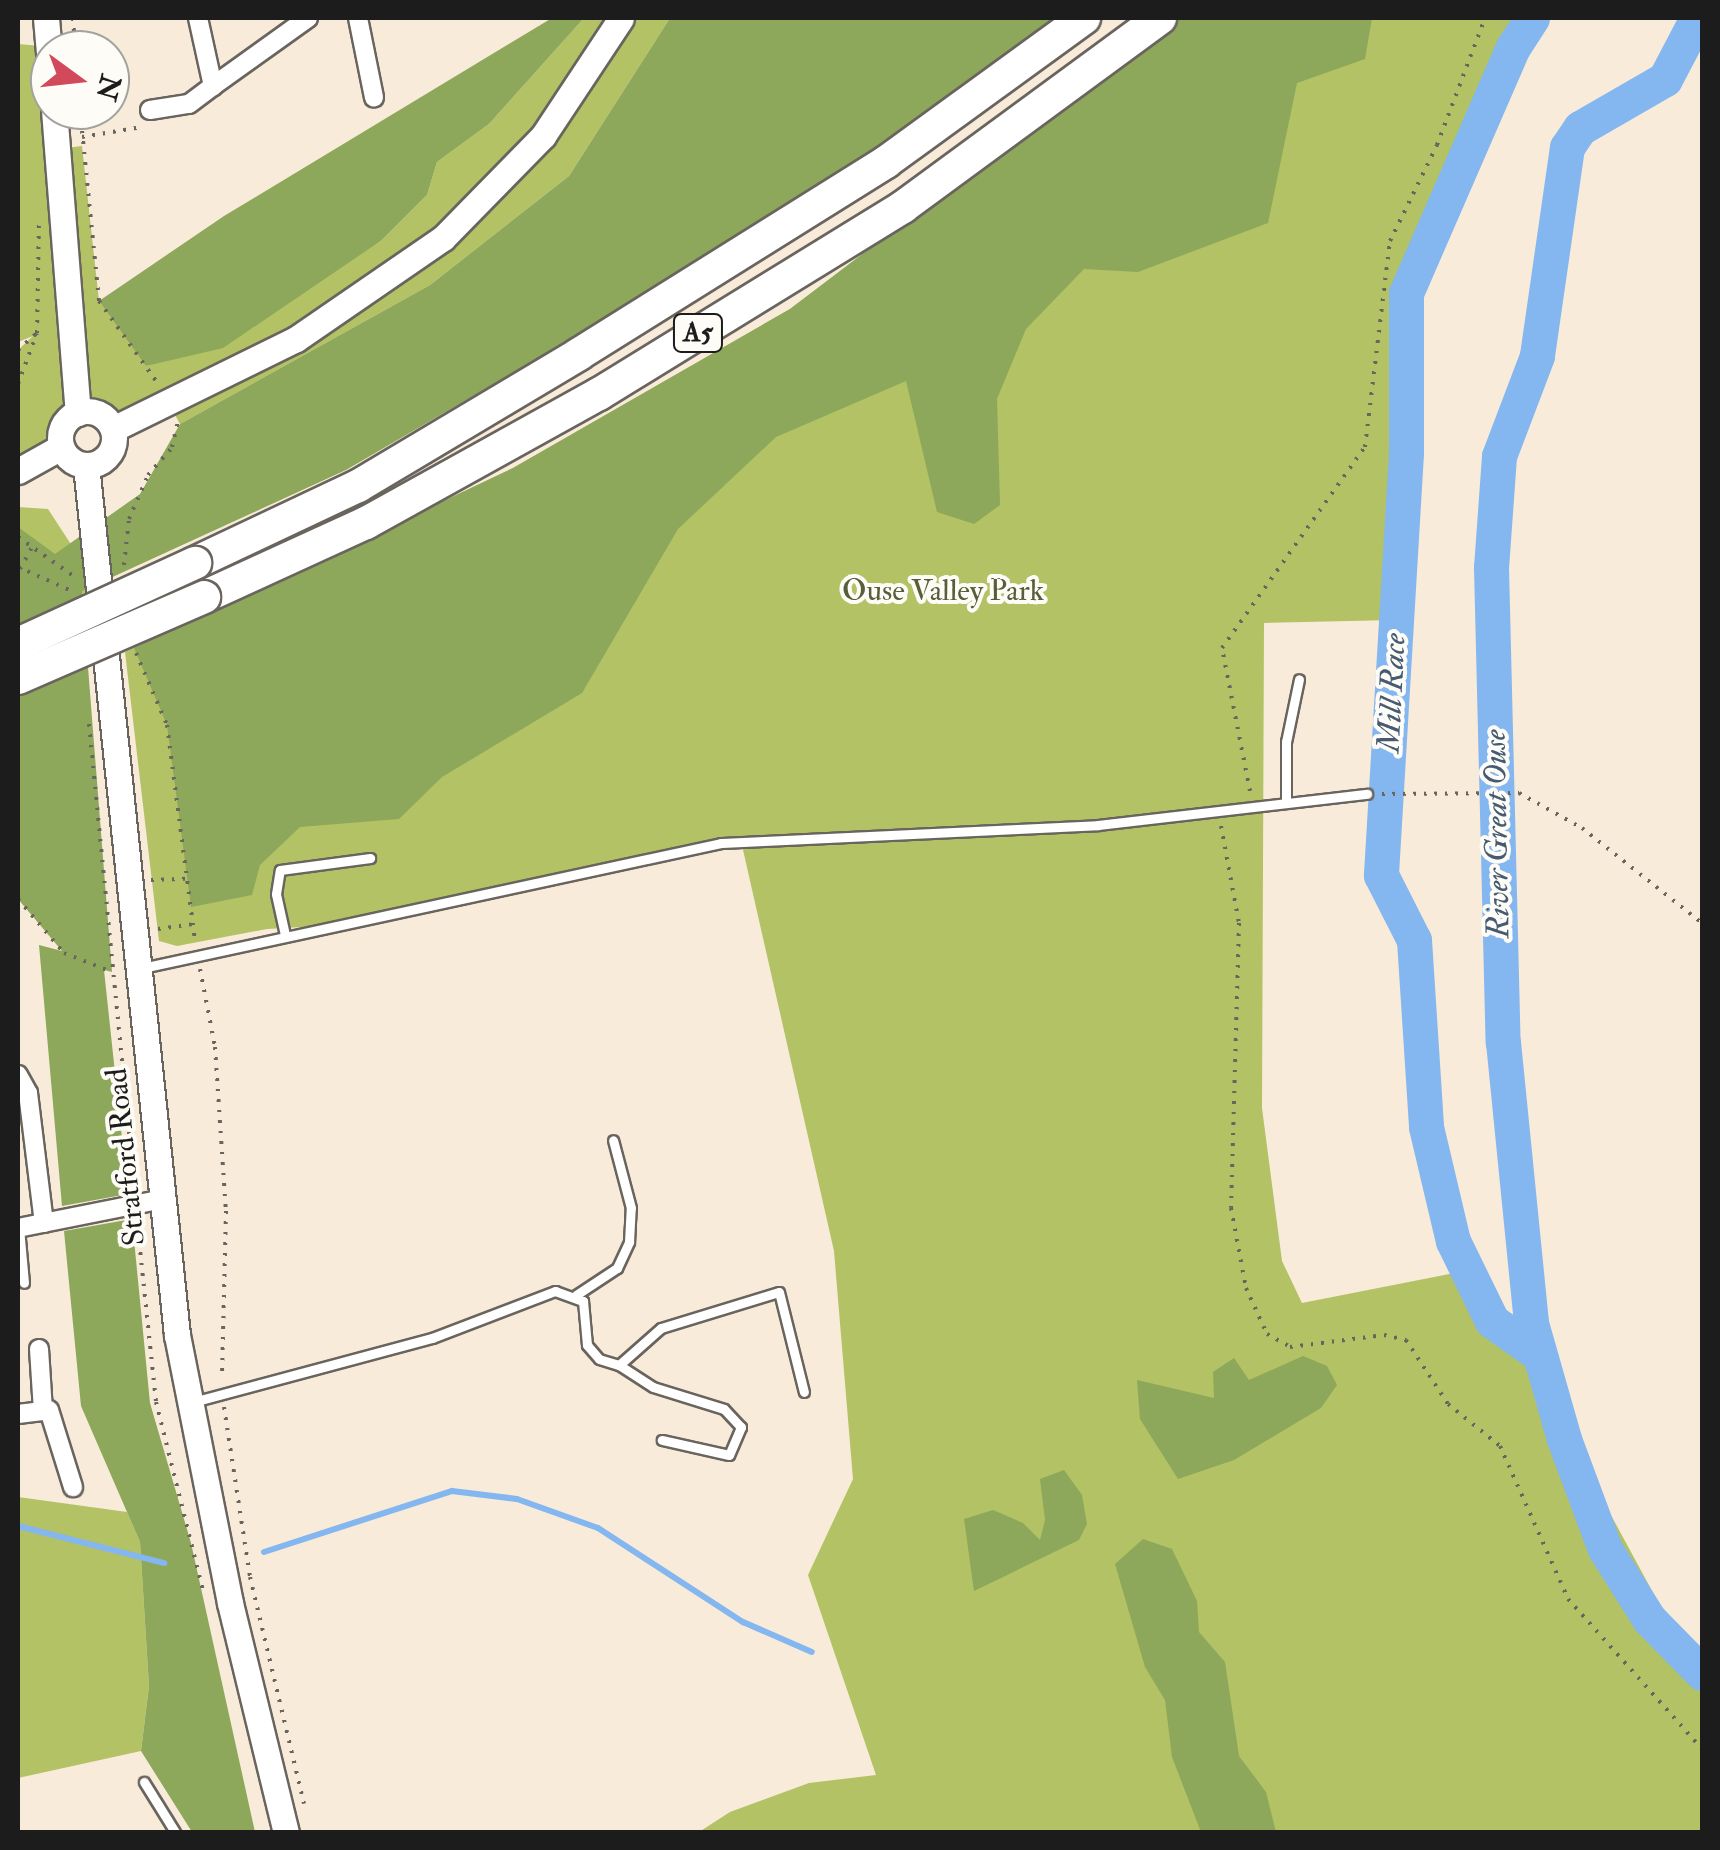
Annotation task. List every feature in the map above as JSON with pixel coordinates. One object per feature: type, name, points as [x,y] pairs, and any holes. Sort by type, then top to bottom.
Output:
[{"type":"highway","name":"A5","points":[[18,644],[358,486],[579,354],[886,162],[1084,18]]},
{"type":"highway","name":"A5","points":[[18,678],[366,522],[599,394],[904,206],[1160,18]]},
{"type":"street","points":[[198,18],[213,86]]},
{"type":"street","points":[[150,110],[188,104],[308,18]]},
{"type":"street","points":[[358,18],[374,97]]},
{"type":"street","points":[[112,429],[296,339],[443,238],[543,136],[621,18]]},
{"type":"street","points":[[56,130],[78,412],[62,430],[62,447]]},
{"type":"street","points":[[62,447],[86,465],[109,454],[112,429],[99,414],[78,412]]},
{"type":"street","points":[[18,471],[62,447]]},
{"type":"street","name":"Stratford Road","points":[[86,465],[187,1403],[286,1832]]},
{"type":"street","points":[[18,1075],[28,1093],[44,1222]]},
{"type":"street","points":[[18,1228],[163,1199]]},
{"type":"street","points":[[39,1349],[43,1411]]},
{"type":"street","points":[[18,1414],[49,1410],[73,1487]]},
{"type":"lane","points":[[1286,802],[1286,742],[1299,679]]},
{"type":"lane","points":[[139,968],[720,843],[1098,825],[1367,794]]},
{"type":"lane","points":[[285,936],[276,894],[280,870],[370,858]]},
{"type":"lane","points":[[576,1295],[617,1268],[629,1242],[631,1208],[613,1140]]},
{"type":"lane","points":[[18,1228],[24,1283]]},
{"type":"lane","points":[[187,1403],[432,1338],[555,1291],[576,1295],[583,1301],[586,1345],[599,1360],[619,1365],[654,1387],[724,1410],[741,1427],[729,1455],[662,1440]]},
{"type":"lane","points":[[619,1365],[662,1328],[778,1292],[804,1392]]},
{"type":"lane","points":[[144,1782],[176,1832]]},
{"type":"path","points":[[1254,807],[1224,674],[1226,635],[1364,448],[1390,240],[1436,145],[1485,18]]},
{"type":"path","points":[[82,137],[144,127],[150,110]]},
{"type":"path","points":[[81,130],[99,302],[180,424],[129,519],[124,567]]},
{"type":"path","points":[[18,384],[37,333]]},
{"type":"path","points":[[18,538],[80,581]]},
{"type":"path","points":[[32,546],[19,568],[44,584],[82,592]]},
{"type":"path","points":[[134,648],[167,725],[198,955],[215,1047],[226,1211],[222,1394],[250,1577],[307,1814]]},
{"type":"path","points":[[1367,794],[1520,794],[1582,828],[1702,923]]},
{"type":"path","points":[[1219,811],[1239,924],[1231,1208],[1246,1288],[1268,1334],[1290,1346],[1384,1334],[1406,1340],[1432,1385],[1500,1446],[1568,1600],[1702,1749]]},
{"type":"path","points":[[150,880],[187,878]]},
{"type":"path","points":[[18,899],[64,953],[112,972]]},
{"type":"green space","points":[[552,18],[584,18],[489,124],[437,162],[427,195],[382,240],[223,348],[146,366],[99,301],[224,216]]},
{"type":"green space","points":[[584,18],[670,18],[569,176],[430,285],[180,424],[168,402],[107,420],[88,411],[74,414],[60,442],[18,470],[18,350],[33,336],[18,342],[18,44],[30,45],[30,130],[51,130],[66,258],[57,149],[82,146],[99,301],[147,366],[305,288],[382,240],[427,195],[437,162],[489,124]]},
{"type":"green space","points":[[670,18],[1055,18],[928,115],[583,332],[346,470],[82,591],[112,972],[104,970],[128,1194],[62,1206],[39,945],[62,951],[18,899],[18,527],[55,554],[140,494],[180,424],[430,285],[569,176]]},
{"type":"green space","points":[[1172,18],[1372,18],[1365,59],[1297,83],[1268,223],[1138,272],[1084,269],[1026,329],[997,399],[1000,505],[974,524],[937,512],[906,381],[776,437],[678,529],[582,693],[442,777],[399,819],[300,827],[260,865],[252,895],[191,907],[167,725],[134,648],[513,468],[790,309]]},
{"type":"green space","name":"Ouse Valley Park","points":[[1178,18],[1532,18],[1513,47],[1406,293],[1406,453],[1394,620],[1264,623],[1262,1108],[1282,1261],[1302,1303],[1485,1267],[1503,1316],[1702,1683],[1702,1832],[699,1832],[730,1812],[809,1783],[876,1775],[808,1575],[853,1479],[834,1251],[741,841],[336,925],[267,929],[177,946],[159,941],[125,652],[513,468],[790,309]]},
{"type":"green space","points":[[18,507],[48,509],[87,569],[89,591],[18,619]]},
{"type":"green space","points":[[132,1219],[150,1403],[191,1543],[255,1832],[192,1832],[141,1751],[149,1686],[140,1542],[81,1406],[64,1231]]},
{"type":"green space","points":[[1303,1356],[1327,1366],[1337,1385],[1321,1408],[1234,1460],[1178,1479],[1140,1419],[1137,1380],[1214,1398],[1213,1372],[1234,1358],[1249,1380]]},
{"type":"green space","points":[[1064,1470],[1082,1495],[1087,1524],[1079,1540],[974,1591],[964,1519],[993,1510],[1023,1523],[1040,1540],[1045,1520],[1040,1479]]},
{"type":"green space","points":[[18,1497],[127,1512],[140,1542],[149,1686],[141,1751],[18,1778]]},
{"type":"green space","points":[[1143,1539],[1172,1549],[1197,1601],[1199,1632],[1225,1662],[1239,1756],[1266,1792],[1276,1832],[1201,1832],[1172,1757],[1165,1700],[1145,1667],[1115,1564]]},
{"type":"waterway","name":"Mill Race","points":[[1532,18],[1513,47],[1406,293],[1406,453],[1381,875],[1414,940],[1426,1127],[1453,1241],[1492,1321],[1537,1353]]},
{"type":"waterway","name":"River Great Ouse","points":[[1697,18],[1665,79],[1580,128],[1567,147],[1537,356],[1499,456],[1491,567],[1503,1042],[1531,1323],[1564,1439],[1605,1549],[1649,1619],[1702,1673]]},
{"type":"waterway","points":[[264,1552],[452,1491],[517,1499],[598,1528],[743,1622],[812,1652]]},
{"type":"waterway","points":[[18,1526],[164,1563]]}]
